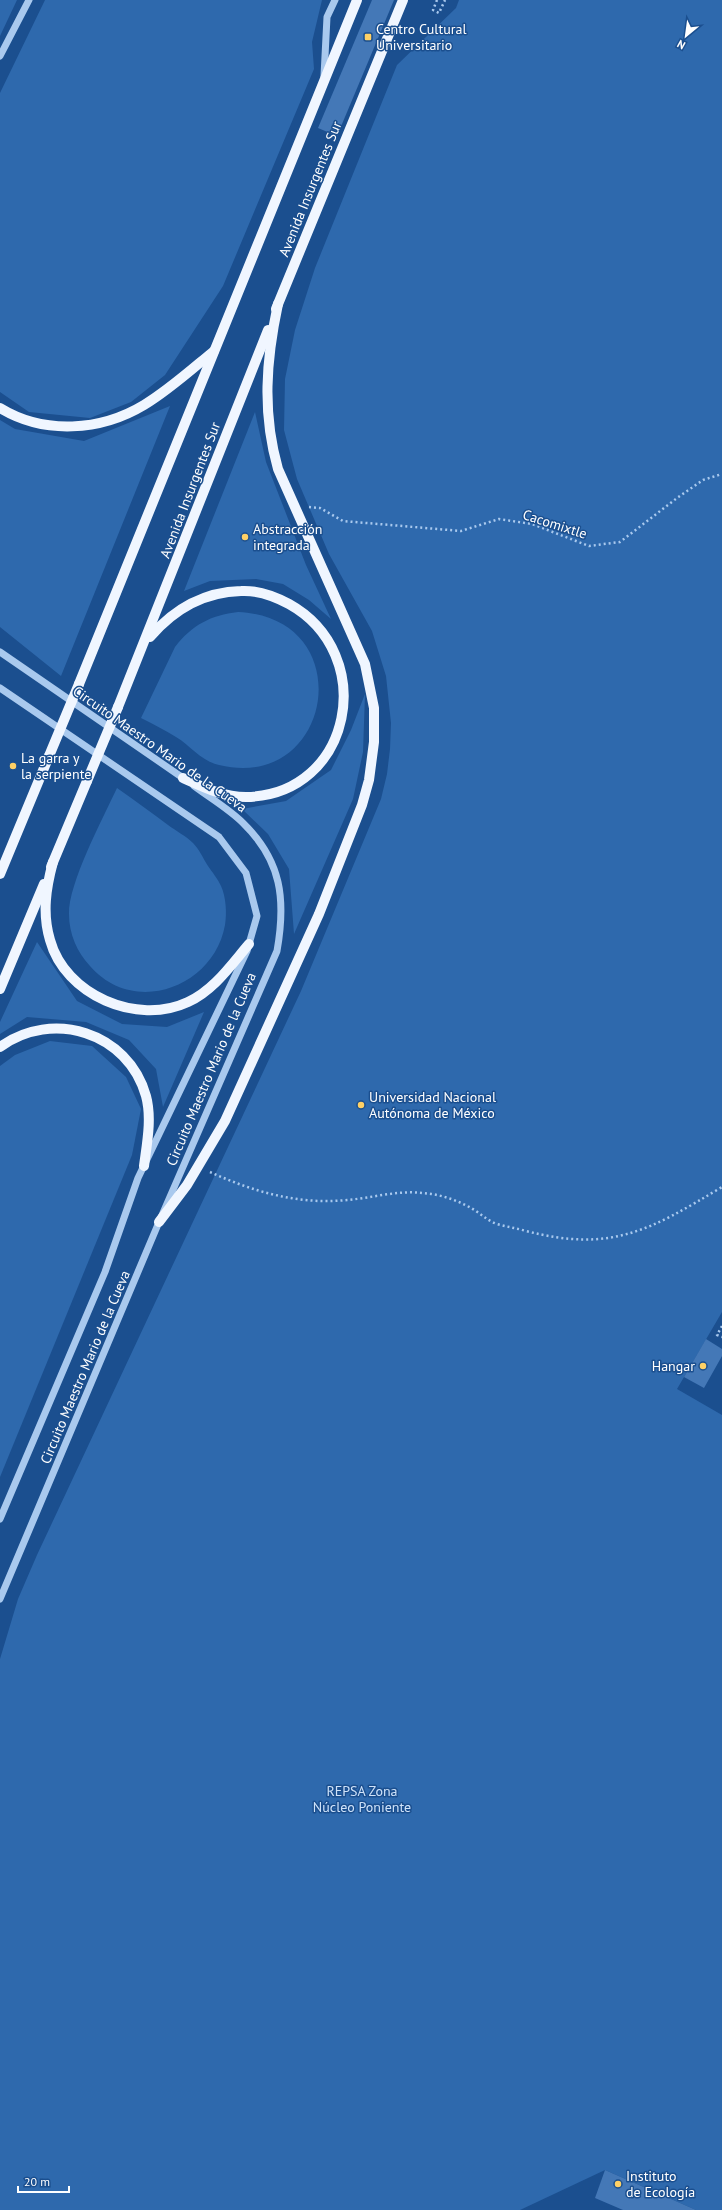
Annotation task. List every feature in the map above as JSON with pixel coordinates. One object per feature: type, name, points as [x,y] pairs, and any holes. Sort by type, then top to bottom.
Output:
[{"type":"main road","name":"Avenida Insurgentes Sur","points":[[0,874],[79,684],[357,0]]},
{"type":"main road","name":"Avenida Insurgentes Sur","points":[[0,989],[145,643],[278,304],[402,0]]},
{"type":"main road","points":[[159,1222],[199,1167],[225,1121],[319,914],[362,805],[371,767],[374,742],[374,708],[365,664],[278,469],[268,419],[268,361],[278,304]]},
{"type":"main road","points":[[0,408],[28,421],[46,424],[64,426],[97,424],[114,419],[145,404],[214,350]]},
{"type":"main road","points":[[145,643],[166,620],[189,603],[224,592],[259,592],[283,600],[308,617],[327,639],[338,660],[342,673],[344,700],[343,713],[335,740],[324,759],[316,768],[296,784],[272,794],[246,797],[221,794],[183,778]]},
{"type":"main road","points":[[53,862],[45,902],[48,929],[53,950],[66,971],[75,981],[104,1000],[140,1011],[175,1007],[189,1002],[217,982],[249,944]]},
{"type":"main road","points":[[0,1047],[30,1031],[54,1028],[86,1033],[116,1051],[137,1074],[146,1095],[149,1116],[144,1166]]},
{"type":"street","points":[[0,56],[29,0]]},
{"type":"street","points":[[324,81],[327,17],[335,0]]},
{"type":"street","name":"Circuito Maestro Mario de la Cueva","points":[[0,652],[183,778],[242,822],[264,847],[276,872],[282,898],[282,924],[277,952],[159,1222],[0,1599]]},
{"type":"street","name":"Circuito Maestro Mario de la Cueva","points":[[0,688],[219,837],[246,873],[257,916],[249,944],[144,1166],[106,1272],[0,1519]]},
{"type":"path","points":[[437,0],[433,10],[439,13],[445,0]]},
{"type":"path","name":"Cacomixtle","points":[[294,506],[320,508],[343,521],[461,531],[500,519],[532,524],[589,546],[620,542],[703,480],[722,474]]},
{"type":"path","points":[[199,1167],[252,1189],[298,1199],[346,1201],[407,1193],[436,1194],[463,1204],[495,1223],[508,1228],[575,1239],[608,1239],[645,1229],[722,1187]]},
{"type":"path","points":[[722,1326],[717,1334],[722,1337]]},
{"type":"green space","points":[[0,0],[17,0],[0,36]]},
{"type":"green space","points":[[45,0],[322,0],[312,42],[314,69],[223,286],[165,375],[131,402],[90,418],[29,412],[0,392],[0,93]]},
{"type":"green space","name":"REPSA Zona Núcleo Poniente","points":[[459,0],[722,0],[722,1312],[677,1389],[722,1415],[722,2210],[696,2210],[605,2170],[520,2210],[0,2210],[0,1659],[18,1599],[37,1555],[301,991],[381,799],[387,774],[390,749],[391,723],[386,676],[372,631],[329,554],[297,479],[284,430],[285,379],[295,330],[315,268],[397,65],[456,8]]},
{"type":"green space","points":[[170,406],[61,676],[0,627],[0,420],[15,429],[84,441]]},
{"type":"green space","points":[[255,412],[266,462],[306,565],[331,619],[309,600],[283,584],[256,579],[210,581],[184,591]]},
{"type":"green space","points":[[238,612],[277,621],[303,642],[317,670],[318,701],[308,730],[288,754],[258,767],[219,765],[213,763],[201,757],[176,737],[141,718],[175,647],[181,639],[203,622],[228,613]]},
{"type":"green space","points":[[365,694],[363,752],[353,799],[294,934],[289,869],[268,834],[242,809],[286,801],[331,770],[351,730]]},
{"type":"green space","points":[[117,788],[193,843],[221,886],[224,895],[226,920],[218,947],[205,965],[189,979],[170,988],[149,992],[128,990],[108,981],[85,961],[78,949],[70,929],[70,901],[74,886],[87,851]]},
{"type":"green space","points":[[37,942],[77,1001],[122,1024],[167,1027],[204,1012],[163,1107],[156,1069],[129,1040],[86,1022],[27,1017],[0,1034],[0,1022]]},
{"type":"green space","points":[[50,1041],[92,1046],[126,1077],[141,1109],[132,1155],[0,1477],[0,1066],[15,1055]]},
{"type":"building","points":[[372,0],[394,0],[337,136],[318,128]]},
{"type":"building","name":"Hangar","points":[[706,1339],[722,1349],[722,1356],[704,1388],[684,1377]]},
{"type":"building","name":"Instituto de Ecología","points":[[605,2170],[696,2210],[623,2210],[595,2198]]},
{"type":"place","name":"Centro Cultural Universitario","points":[[368,37]]},
{"type":"place","name":"Abstracción integrada","points":[[245,537]]},
{"type":"place","name":"La garra y la serpiente","points":[[13,766]]},
{"type":"place","name":"Universidad Nacional Autónoma de México","points":[[361,1105]]},
{"type":"place","name":"Hangar","points":[[703,1366]]},
{"type":"place","name":"Instituto de Ecología","points":[[618,2184]]}]
